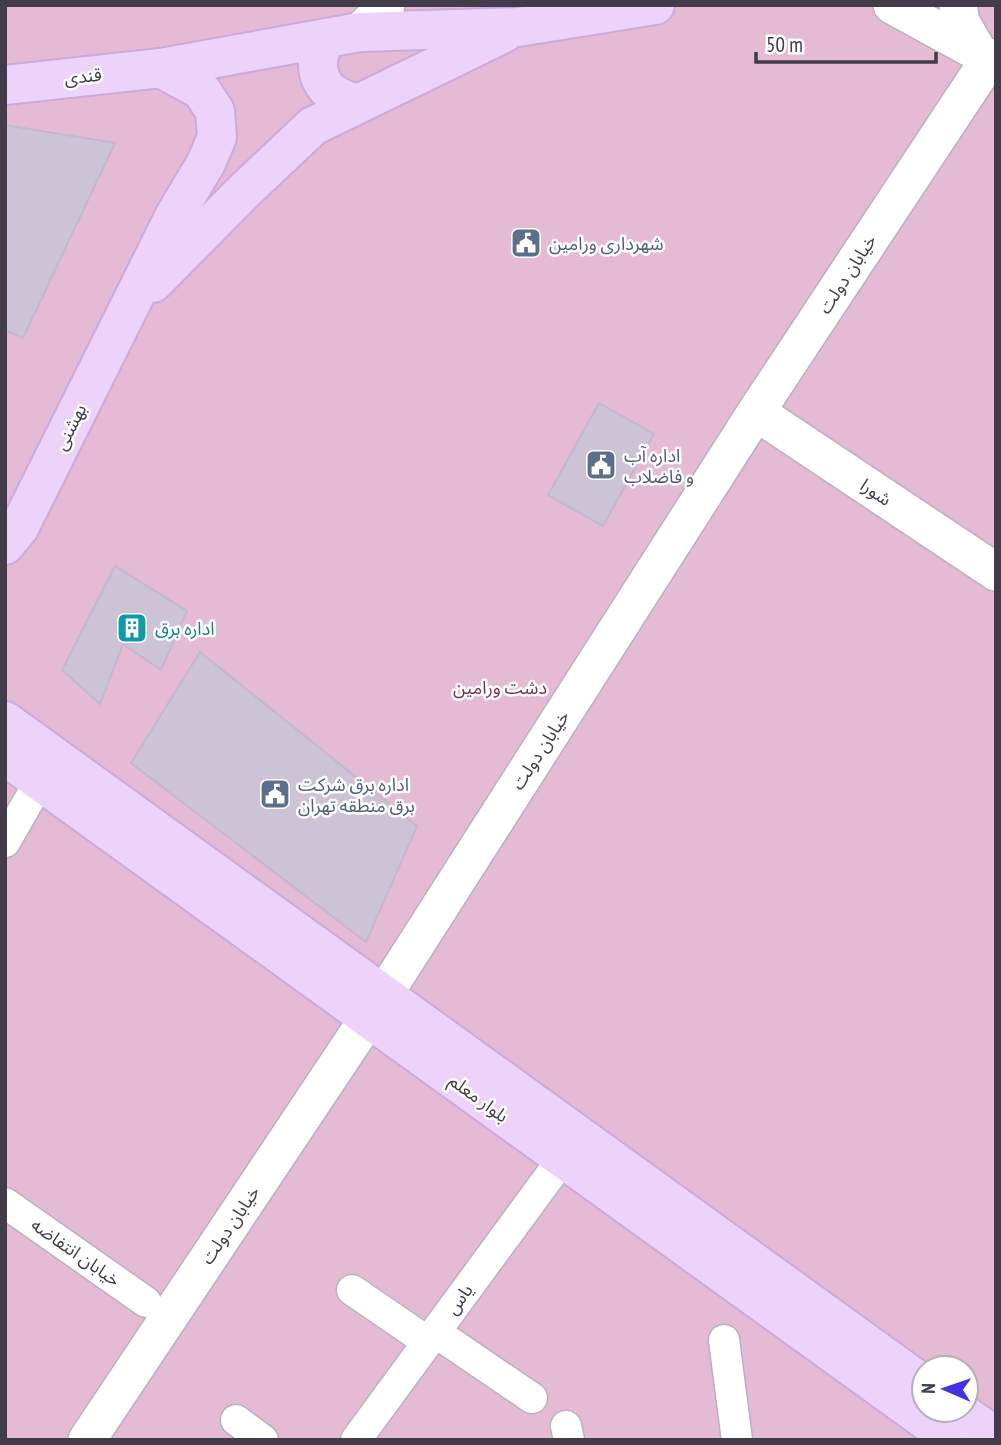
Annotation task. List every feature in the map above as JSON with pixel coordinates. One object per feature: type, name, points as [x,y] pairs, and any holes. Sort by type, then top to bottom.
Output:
[{"type":"main road","points":[[129,306],[313,126],[511,16],[654,5]]},
{"type":"main road","name":"قندی","points":[[5,85],[162,68],[357,26],[511,16]]},
{"type":"main road","points":[[356,103],[336,96],[321,81],[318,60],[357,26]]},
{"type":"main road","name":"بهشنی","points":[[5,545],[19,528],[175,215],[206,163],[216,137],[215,111],[201,90],[162,68]]},
{"type":"main road","name":"بلوار معلم","points":[[5,721],[376,1007],[563,1158],[953,1440]]},
{"type":"main road","name":"بلوار معلم","points":[[5,756],[376,1007],[910,1375]]},
{"type":"main road","points":[[978,1424],[996,1437]]},
{"type":"street","points":[[892,5],[988,57]]},
{"type":"street","points":[[958,5],[961,22],[988,57]]},
{"type":"street","name":"خیابان دولت","points":[[87,1440],[376,1007],[756,412],[988,57]]},
{"type":"street","name":"شورا","points":[[756,412],[996,572]]},
{"type":"street","points":[[5,842],[40,781]]},
{"type":"street","name":"یاس","points":[[356,1440],[563,1158]]},
{"type":"street","name":"خیابان انتفاضه","points":[[6,1206],[146,1302]]},
{"type":"street","points":[[352,1290],[532,1398]]},
{"type":"street","points":[[724,1340],[737,1440]]},
{"type":"street","points":[[236,1420],[263,1440]]},
{"type":"green space","name":"دشت ورامین","points":[[5,5],[996,5],[996,1440],[5,1440]]},
{"type":"building","points":[[5,125],[115,143],[23,338],[5,330]]},
{"type":"building","name":"اداره آب و فاضلاب","points":[[599,403],[654,434],[603,526],[548,495]]},
{"type":"building","name":"اداره برق","points":[[115,566],[187,611],[161,670],[123,644],[100,704],[62,670]]},
{"type":"building","name":"اداره برق شرکت برق منطقه تهران","points":[[200,652],[417,826],[366,942],[131,763]]},
{"type":"place","name":"شهرداری ورامین","points":[[526,243]]},
{"type":"place","name":"اداره آب و فاضلاب","points":[[601,465]]},
{"type":"place","name":"اداره برق","points":[[132,628]]},
{"type":"place","name":"اداره برق شرکت برق منطقه تهران","points":[[275,794]]}]
